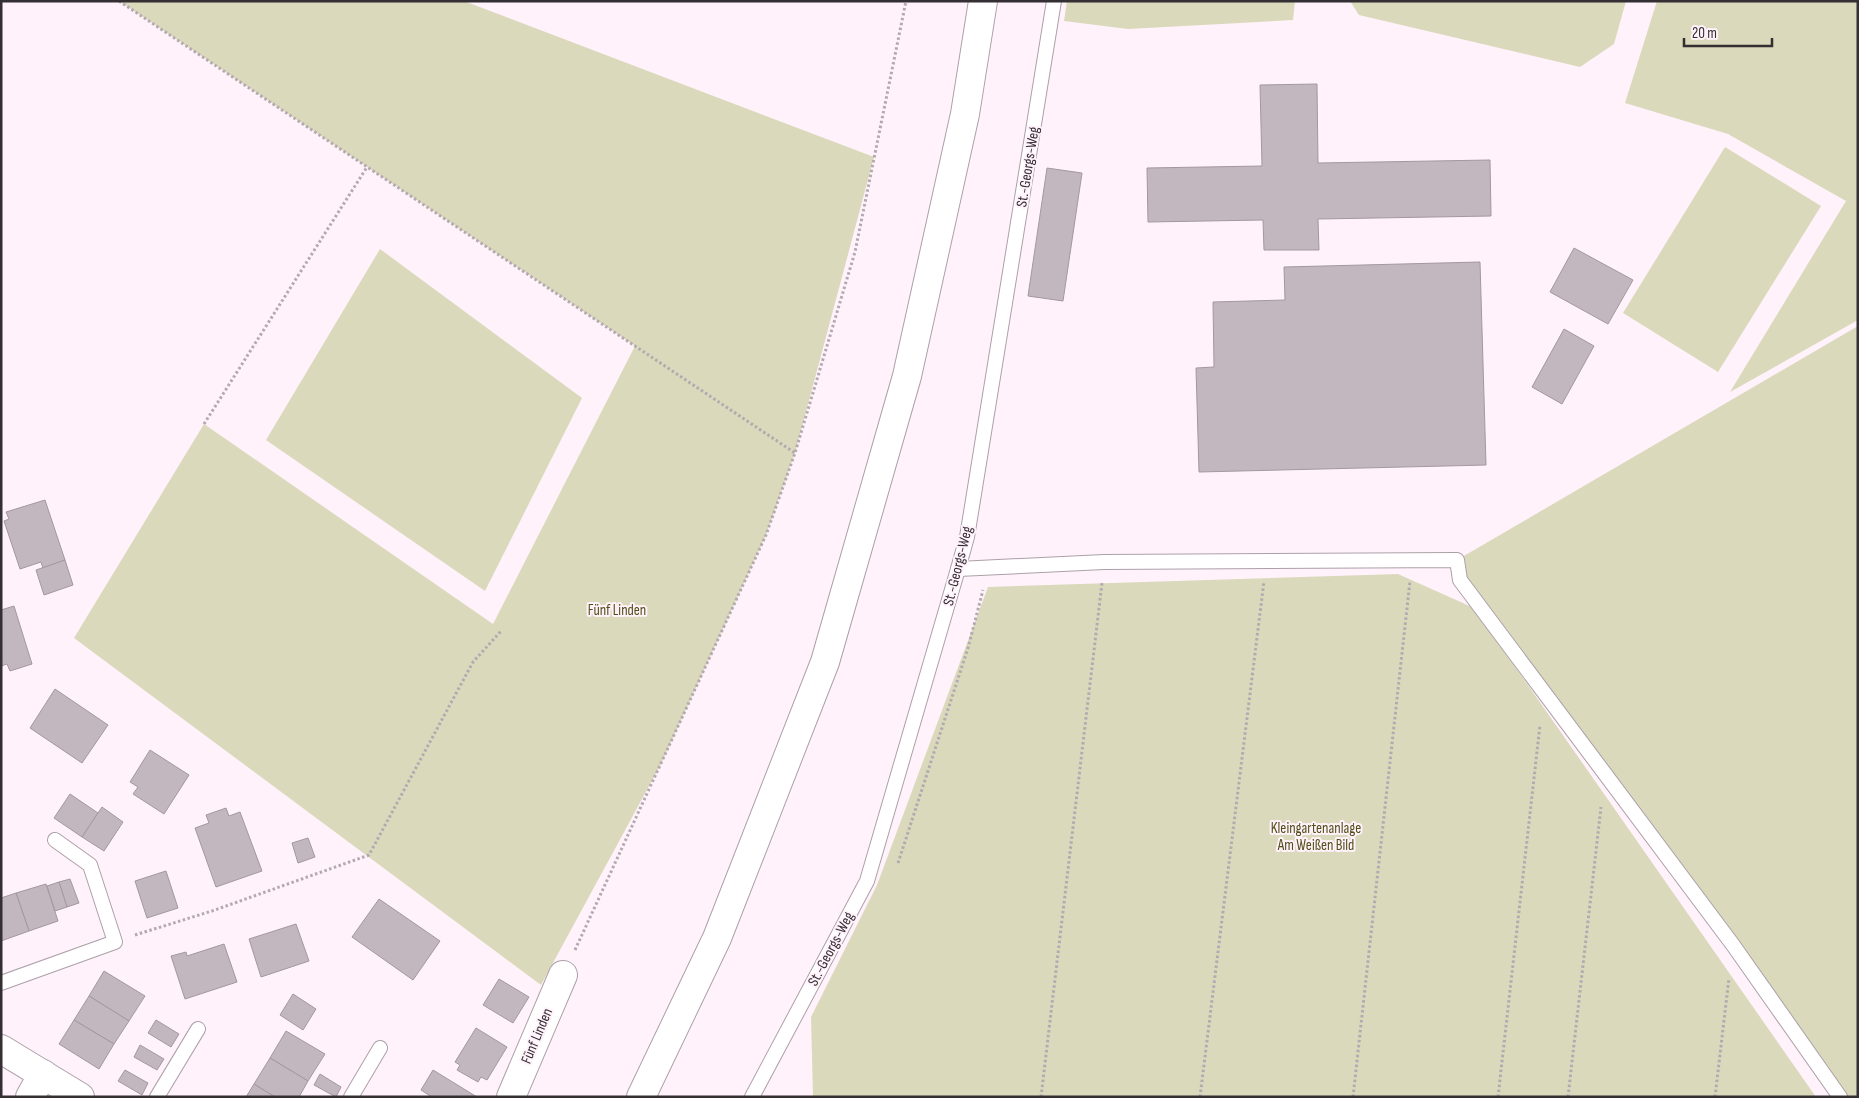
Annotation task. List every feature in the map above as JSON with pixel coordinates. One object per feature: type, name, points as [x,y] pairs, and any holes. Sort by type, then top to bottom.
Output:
[{"type":"main road","points":[[641,1097],[717,938],[825,662],[907,376],[965,114],[984,1]]},
{"type":"main road","name":"Fünf Linden","points":[[512,1097],[563,975]]},
{"type":"main road","points":[[1,1049],[36,1086],[80,1097]]},
{"type":"lane","name":"St.-Georgs-Weg","points":[[754,1095],[867,881],[958,569],[967,536],[1054,1]]},
{"type":"lane","points":[[958,569],[1104,562],[1457,560],[1460,580],[1733,945],[1840,1097]]},
{"type":"lane","points":[[1,983],[115,942],[90,865],[55,840]]},
{"type":"lane","points":[[157,1097],[198,1029]]},
{"type":"lane","points":[[351,1097],[380,1048]]},
{"type":"path","points":[[119,1],[795,453]]},
{"type":"path","points":[[563,975],[766,536],[795,453],[855,252],[906,1]]},
{"type":"path","points":[[204,424],[367,167]]},
{"type":"path","points":[[1353,1097],[1413,561]]},
{"type":"path","points":[[1041,1097],[1104,562]]},
{"type":"path","points":[[1200,1097],[1267,562]]},
{"type":"path","points":[[115,942],[212,911],[369,855],[473,662],[502,630]]},
{"type":"path","points":[[1498,1097],[1544,693]]},
{"type":"path","points":[[1568,1097],[1605,776]]},
{"type":"path","points":[[1715,1097],[1733,945]]},
{"type":"green space","points":[[119,1],[464,1],[874,157],[795,453],[766,535],[661,764],[541,985],[74,638],[204,424],[493,624],[635,346]]},
{"type":"green space","points":[[1067,1],[1295,1],[1293,20],[1128,29],[1064,21]]},
{"type":"green space","points":[[1350,1],[1626,1],[1614,44],[1580,67],[1359,15]]},
{"type":"green space","points":[[1657,1],[1858,1],[1858,320],[1730,392],[1846,201],[1728,134],[1625,103]]},
{"type":"green space","points":[[1725,147],[1821,206],[1718,372],[1623,313]]},
{"type":"green space","points":[[380,249],[582,398],[485,591],[266,440]]},
{"type":"green space","points":[[1858,326],[1858,1097],[1840,1097],[1460,580],[1457,560]]},
{"type":"green space","name":"Kleingartenanlage Am Weißen Bild","points":[[1398,574],[1474,608],[1816,1097],[813,1097],[811,1017],[877,885],[988,587]]},
{"type":"building","points":[[1317,84],[1318,163],[1490,160],[1491,216],[1318,219],[1319,250],[1264,250],[1263,220],[1148,222],[1147,168],[1262,166],[1260,85]]},
{"type":"building","points":[[1047,168],[1082,173],[1063,301],[1028,296]]},
{"type":"building","points":[[1574,248],[1633,280],[1608,324],[1550,292]]},
{"type":"building","points":[[1480,262],[1486,465],[1199,472],[1196,368],[1214,367],[1213,302],[1285,300],[1284,267]]},
{"type":"building","points":[[1564,329],[1594,346],[1562,404],[1532,387]]},
{"type":"building","points":[[45,500],[65,560],[43,568],[41,562],[20,569],[4,521],[9,519],[6,512]]},
{"type":"building","points":[[65,560],[73,585],[44,595],[36,570]]},
{"type":"building","points":[[14,606],[32,664],[10,671],[7,664],[1,666],[1,610]]},
{"type":"building","points":[[55,689],[108,725],[82,763],[30,728]]},
{"type":"building","points":[[150,750],[189,775],[164,814],[133,794],[138,787],[130,782]]},
{"type":"building","points":[[70,794],[98,813],[82,837],[54,818]]},
{"type":"building","points":[[102,807],[123,822],[104,851],[82,837]]},
{"type":"building","points":[[226,808],[229,816],[240,812],[262,871],[216,887],[195,828],[209,823],[206,815]]},
{"type":"building","points":[[308,838],[315,857],[298,863],[292,843]]},
{"type":"building","points":[[166,871],[178,908],[147,918],[135,881]]},
{"type":"building","points":[[70,879],[79,903],[67,907],[59,882]]},
{"type":"building","points":[[59,882],[67,907],[55,911],[47,886]]},
{"type":"building","points":[[46,884],[58,921],[29,931],[16,893]]},
{"type":"building","points":[[16,893],[29,931],[1,941],[1,898]]},
{"type":"building","points":[[379,899],[440,941],[413,980],[352,937]]},
{"type":"building","points":[[296,924],[309,961],[261,977],[249,939]]},
{"type":"building","points":[[224,944],[237,982],[185,999],[171,956],[186,952],[187,956]]},
{"type":"building","points":[[104,971],[145,996],[129,1021],[89,996]]},
{"type":"building","points":[[499,979],[529,997],[513,1023],[483,1005]]},
{"type":"building","points":[[293,994],[316,1009],[303,1030],[280,1015]]},
{"type":"building","points":[[89,996],[129,1021],[114,1044],[74,1020]]},
{"type":"building","points":[[74,1020],[114,1044],[99,1069],[59,1044]]},
{"type":"building","points":[[156,1020],[179,1034],[171,1047],[148,1033]]},
{"type":"building","points":[[476,1028],[507,1047],[487,1080],[481,1077],[478,1082],[457,1070],[460,1065],[455,1062]]},
{"type":"building","points":[[286,1031],[325,1054],[308,1081],[270,1058]]},
{"type":"building","points":[[140,1045],[164,1059],[157,1070],[134,1057]]},
{"type":"building","points":[[270,1058],[308,1081],[299,1097],[275,1097],[254,1084]]},
{"type":"building","points":[[125,1070],[148,1083],[142,1095],[118,1081]]},
{"type":"building","points":[[433,1070],[477,1097],[432,1097],[421,1090]]},
{"type":"building","points":[[320,1074],[341,1087],[336,1097],[314,1085]]},
{"type":"building","points":[[254,1084],[275,1097],[246,1097]]}]
